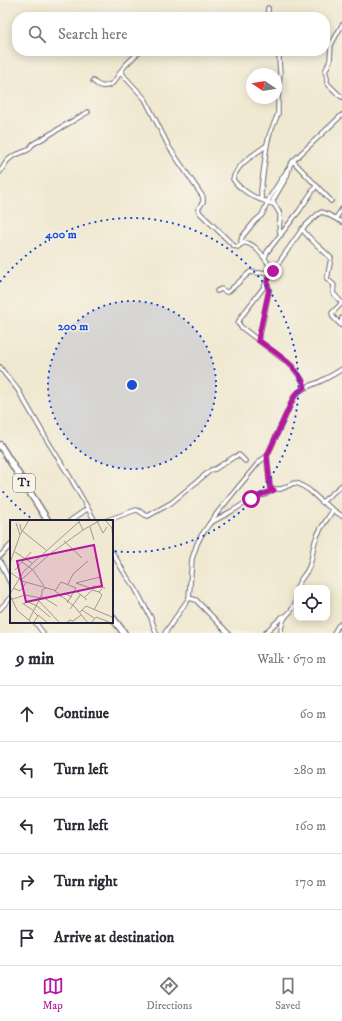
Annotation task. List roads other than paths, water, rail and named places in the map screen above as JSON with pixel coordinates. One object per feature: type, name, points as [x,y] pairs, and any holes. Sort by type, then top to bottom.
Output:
[{"type":"highway","name":"T1","points":[[0,445],[46,520]]},
{"type":"highway","points":[[113,618],[124,633]]},
{"type":"street","points":[[342,25],[331,45],[330,60],[325,72],[327,83],[342,97]]},
{"type":"street","points":[[93,82],[98,85],[109,86],[135,56]]},
{"type":"street","points":[[262,200],[261,190],[267,146],[270,132],[278,114],[279,56]]},
{"type":"street","points":[[121,71],[145,99],[169,147],[203,197],[203,202],[199,207],[200,213],[234,246],[238,247],[246,242],[258,250],[269,264],[271,273]]},
{"type":"street","points":[[0,172],[7,161],[13,156],[28,150],[33,144],[88,112]]},
{"type":"street","points":[[242,244],[242,237],[262,215],[273,191],[293,162],[342,115]]},
{"type":"street","points":[[267,146],[242,164],[233,179],[241,188],[256,198],[273,204],[279,213],[280,217],[278,227],[281,235]]},
{"type":"street","points":[[293,162],[331,201]]},
{"type":"street","points":[[273,204],[273,200],[287,176],[290,166]]},
{"type":"street","points":[[265,258],[267,252],[299,211],[316,186]]},
{"type":"street","points":[[336,218],[342,209]]},
{"type":"street","points":[[305,387],[292,366],[241,327],[238,323],[302,229],[322,212],[342,222]]},
{"type":"street","points":[[302,229],[307,236],[331,258],[326,279],[334,285],[333,293],[342,303],[332,313],[333,317],[342,326]]},
{"type":"street","points":[[217,291],[221,289],[228,292],[250,272],[271,273]]},
{"type":"street","points":[[258,340],[269,290],[267,282]]},
{"type":"street","points":[[342,318],[342,326]]},
{"type":"street","points":[[0,367],[18,390],[94,520]]},
{"type":"street","points":[[165,633],[189,598],[192,560],[197,544],[209,524],[259,462],[267,456],[294,397],[305,387],[329,377],[342,369]]},
{"type":"street","points":[[109,520],[136,510],[148,516],[166,506],[212,470],[218,468],[234,457],[239,455],[245,461]]},
{"type":"street","points":[[267,456],[270,488],[274,490]]},
{"type":"street","points":[[209,524],[255,497],[294,484],[299,484],[309,490],[322,502],[342,516]]},
{"type":"street","points":[[322,502],[342,484]]},
{"type":"street","points":[[71,520],[87,509]]},
{"type":"street","points":[[298,585],[310,566],[317,535],[333,510]]},
{"type":"street","points":[[0,556],[10,546]]},
{"type":"street","points":[[113,554],[126,577],[135,588],[148,612],[156,633]]},
{"type":"street","points":[[0,561],[10,583]]},
{"type":"street","points":[[0,609],[10,598]]},
{"type":"street","points":[[189,598],[196,600],[228,633]]},
{"type":"street","points":[[281,633],[282,623],[294,606]]},
{"type":"street","points":[[265,633],[280,618],[286,616]]},
{"type":"street","points":[[36,623],[43,633]]},
{"type":"street","points":[[334,633],[338,626],[342,623]]}]
